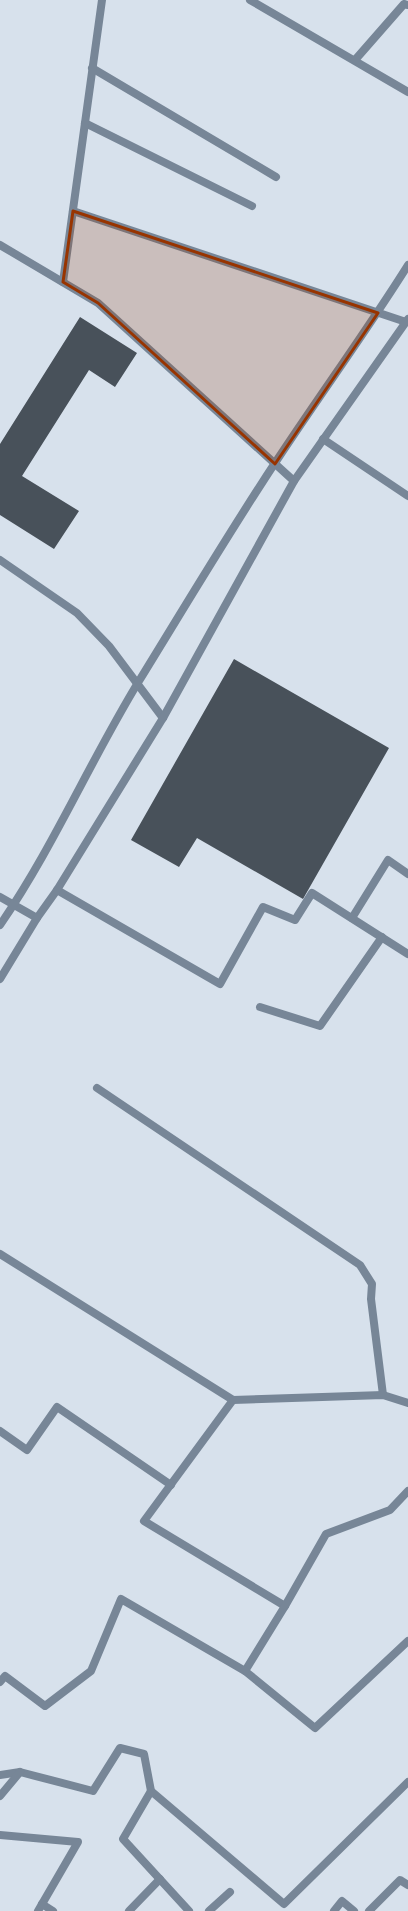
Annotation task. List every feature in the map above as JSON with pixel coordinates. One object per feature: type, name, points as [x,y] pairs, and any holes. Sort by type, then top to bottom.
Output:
[{"type":"street","points":[[63,282],[102,0]]},
{"type":"street","points":[[250,0],[408,92]]},
{"type":"street","points":[[355,60],[404,4],[408,5]]},
{"type":"street","points":[[92,68],[276,178]]},
{"type":"street","points":[[85,123],[252,206]]},
{"type":"street","points":[[0,979],[37,918],[57,890],[163,718],[294,481],[407,321],[378,313],[73,210]]},
{"type":"street","points":[[0,245],[98,303],[294,481]]},
{"type":"street","points":[[0,925],[14,905],[59,829],[138,684],[275,464],[378,313],[408,265]]},
{"type":"street","points":[[323,439],[408,496]]},
{"type":"street","points":[[0,560],[77,613],[109,646],[163,718]]},
{"type":"street","points":[[352,918],[388,860],[408,874]]},
{"type":"street","points":[[57,890],[220,984],[263,907],[295,920],[312,893],[408,954]]},
{"type":"street","points":[[0,897],[37,918]]},
{"type":"street","points":[[260,1007],[320,1026],[382,937]]},
{"type":"street","points":[[97,1088],[360,1265],[372,1284],[372,1298],[383,1395]]},
{"type":"street","points":[[0,1254],[233,1400],[383,1395],[408,1403]]},
{"type":"street","points":[[233,1400],[144,1521],[285,1606]]},
{"type":"street","points":[[0,1431],[27,1450],[57,1407],[171,1485]]},
{"type":"street","points":[[244,1671],[285,1606],[326,1534],[390,1510],[408,1490]]},
{"type":"street","points":[[0,1682],[5,1676],[45,1706],[91,1671],[121,1599],[244,1671],[315,1728],[408,1641]]},
{"type":"street","points":[[0,1775],[20,1772],[93,1791],[120,1748],[144,1754],[151,1791],[284,1904]]},
{"type":"street","points":[[0,1796],[20,1772]]},
{"type":"street","points":[[278,1911],[408,1782]]},
{"type":"street","points":[[151,1791],[123,1839],[189,1911]]},
{"type":"street","points":[[0,1835],[78,1842],[40,1907],[53,1911]]},
{"type":"street","points":[[129,1911],[160,1879]]},
{"type":"street","points":[[369,1911],[400,1880],[408,1886]]},
{"type":"street","points":[[209,1911],[230,1892]]},
{"type":"street","points":[[334,1911],[342,1901],[354,1911]]},
{"type":"highlighted area","points":[[73,211],[378,313],[275,464],[98,303],[63,282]]},
{"type":"building","points":[[80,317],[137,353],[115,387],[89,370],[22,476],[79,511],[54,549],[0,515],[0,444]]},
{"type":"building","points":[[234,659],[389,748],[303,899],[197,838],[179,867],[131,840]]}]
